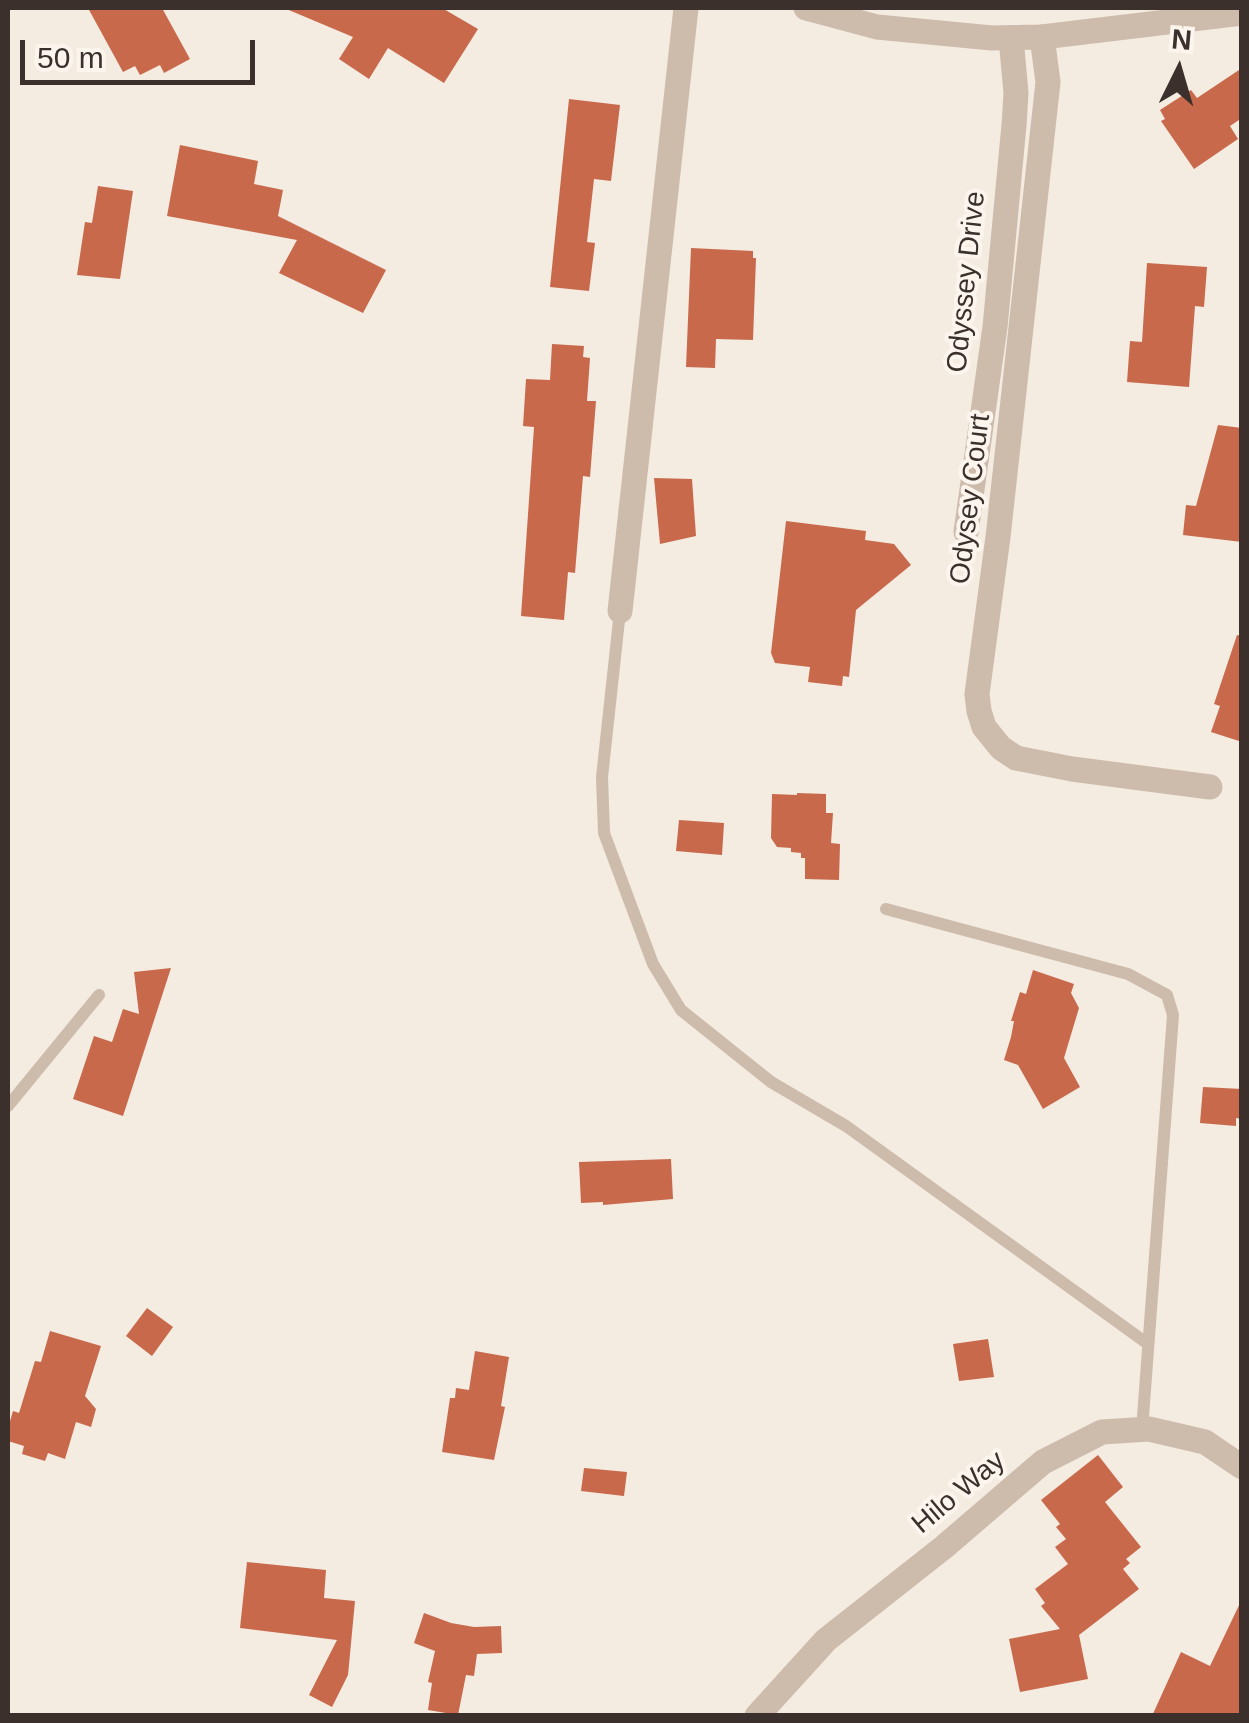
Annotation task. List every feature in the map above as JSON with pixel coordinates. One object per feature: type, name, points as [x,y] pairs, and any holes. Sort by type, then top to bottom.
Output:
[{"type":"street","points":[[620,612],[686,8]]},
{"type":"street","points":[[806,8],[877,26],[1011,38],[1042,37],[1119,16],[1242,12]]},
{"type":"street","name":"Odysey Court","points":[[1042,37],[1048,82],[977,694],[979,711],[984,727],[1001,748],[1016,758],[1072,770],[1210,787]]},
{"type":"street","name":"Odyssey Drive","points":[[966,532],[994,327],[1014,125],[1016,94],[1011,38]]},
{"type":"street","name":"Hilo Way","points":[[757,1716],[826,1640],[1043,1462],[1102,1432],[1142,1430],[1205,1442],[1242,1467]]},
{"type":"lane","points":[[620,612],[602,777],[604,833],[653,964],[681,1010],[770,1082],[846,1126],[1148,1344]]},
{"type":"lane","points":[[886,909],[1128,974],[1167,995],[1174,1015],[1142,1430]]},
{"type":"lane","points":[[8,1106],[100,995]]},
{"type":"building","points":[[88,8],[162,8],[190,59],[164,73],[160,65],[140,75],[135,66],[123,72]]},
{"type":"building","points":[[284,8],[442,8],[478,29],[444,83],[388,48],[369,79],[339,59],[353,37]]},
{"type":"building","points":[[1242,68],[1242,118],[1230,126],[1238,139],[1194,169],[1161,121],[1165,119],[1160,110],[1191,90],[1197,98]]},
{"type":"building","points":[[569,99],[620,105],[611,181],[594,179],[587,242],[595,243],[589,291],[550,287]]},
{"type":"building","points":[[180,145],[258,161],[254,184],[283,190],[278,216],[386,270],[363,313],[279,273],[297,240],[167,216]]},
{"type":"building","points":[[98,186],[133,191],[120,279],[77,275],[85,222],[92,223]]},
{"type":"building","points":[[691,248],[753,251],[756,258],[753,340],[716,339],[715,368],[686,367]]},
{"type":"building","points":[[1147,263],[1207,267],[1204,307],[1195,306],[1189,387],[1127,382],[1130,341],[1142,342]]},
{"type":"building","points":[[552,344],[584,346],[583,357],[590,358],[587,401],[596,401],[590,477],[583,476],[575,573],[568,572],[564,620],[521,616],[534,427],[523,426],[526,379],[550,380]]},
{"type":"building","points":[[1218,425],[1242,428],[1242,542],[1183,535],[1186,505],[1196,506]]},
{"type":"building","points":[[654,478],[692,479],[696,536],[660,544]]},
{"type":"building","points":[[786,521],[866,531],[865,540],[894,544],[911,565],[856,610],[849,677],[843,676],[842,686],[808,682],[810,667],[775,663],[771,653]]},
{"type":"building","points":[[1237,635],[1242,636],[1242,742],[1211,732],[1220,706],[1214,704]]},
{"type":"building","points":[[772,794],[826,794],[826,813],[833,813],[831,843],[840,844],[839,880],[805,879],[805,858],[801,858],[801,853],[777,847],[771,838]]},
{"type":"building","points":[[679,820],[724,823],[722,855],[676,851]]},
{"type":"building","points":[[171,968],[123,1116],[73,1099],[94,1036],[112,1042],[123,1009],[139,1014],[134,972]]},
{"type":"building","points":[[1033,970],[1074,984],[1071,993],[1079,1008],[1064,1058],[1080,1087],[1043,1109],[1018,1065],[1004,1060],[1020,992],[1026,994]]},
{"type":"building","points":[[1203,1087],[1242,1089],[1242,1119],[1236,1118],[1236,1126],[1200,1123]]},
{"type":"building","points":[[671,1159],[673,1199],[581,1203],[579,1162]]},
{"type":"building","points":[[147,1308],[173,1327],[152,1356],[126,1336]]},
{"type":"building","points":[[50,1331],[101,1346],[85,1396],[96,1409],[91,1427],[76,1422],[65,1459],[48,1453],[45,1461],[22,1454],[24,1446],[8,1441],[8,1428],[13,1411],[19,1413],[35,1361],[41,1362]]},
{"type":"building","points":[[988,1339],[994,1377],[959,1381],[953,1344]]},
{"type":"building","points":[[475,1351],[509,1357],[501,1406],[505,1407],[494,1460],[442,1452],[450,1398],[455,1398],[456,1388],[469,1390]]},
{"type":"building","points":[[1098,1455],[1123,1487],[1105,1502],[1141,1547],[1126,1559],[1130,1563],[1123,1569],[1139,1589],[1079,1635],[1088,1679],[1020,1692],[1009,1639],[1060,1629],[1041,1606],[1045,1603],[1035,1589],[1068,1564],[1055,1547],[1066,1539],[1056,1527],[1060,1524],[1041,1500]]},
{"type":"building","points":[[584,1468],[627,1472],[624,1496],[581,1491]]},
{"type":"building","points":[[247,1562],[326,1570],[324,1598],[355,1601],[348,1675],[332,1707],[309,1695],[337,1640],[240,1628]]},
{"type":"building","points":[[1242,1599],[1242,1716],[1152,1716],[1181,1652],[1210,1666]]},
{"type":"building","points":[[424,1613],[474,1627],[501,1626],[502,1653],[477,1654],[474,1676],[466,1675],[458,1715],[428,1710],[432,1683],[428,1682],[435,1651],[414,1643]]}]
